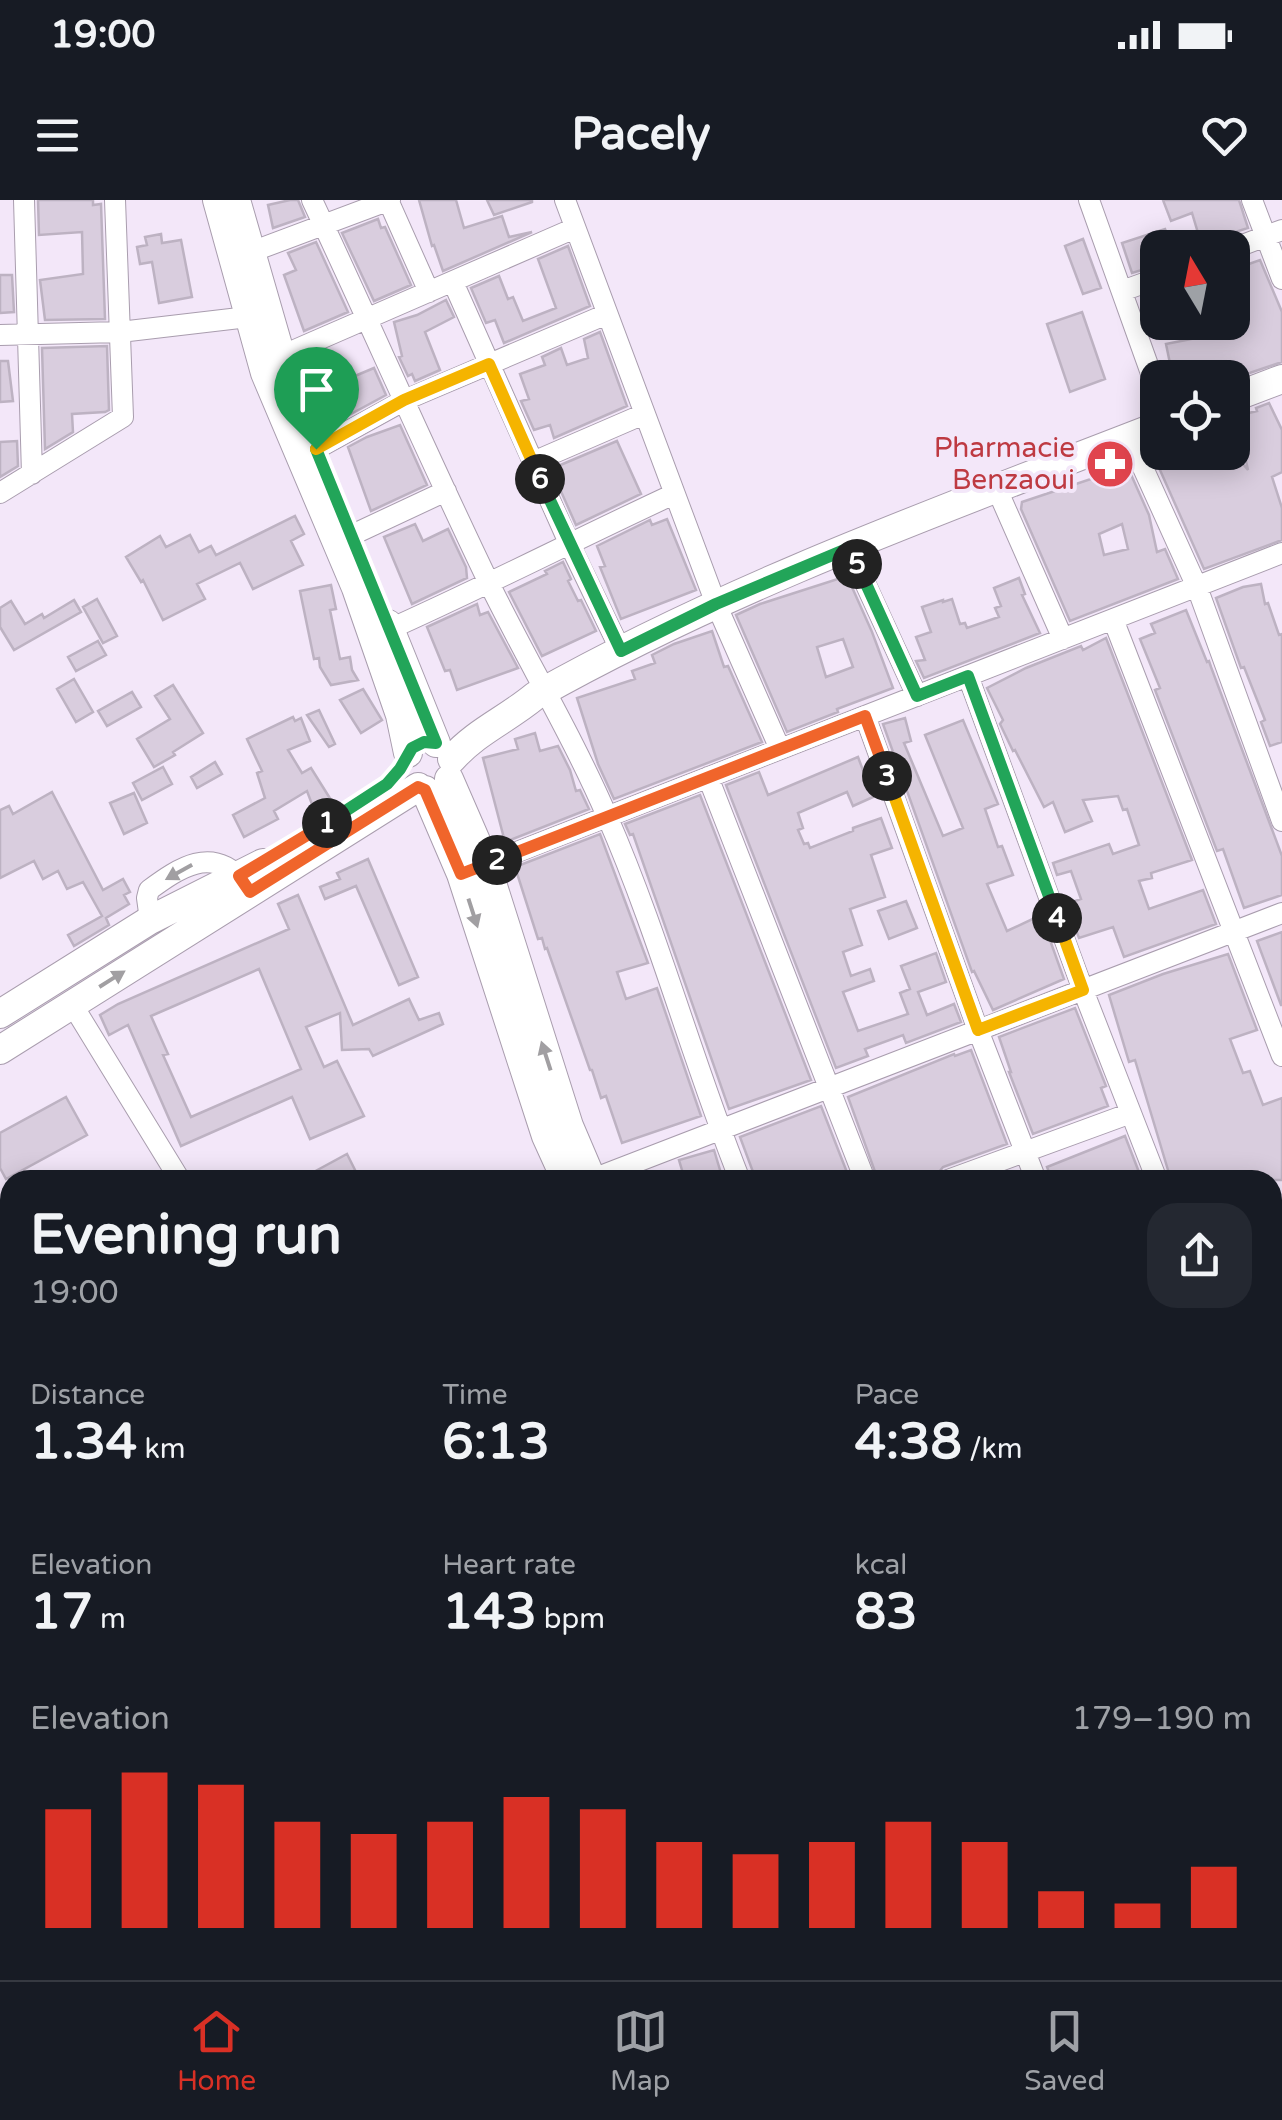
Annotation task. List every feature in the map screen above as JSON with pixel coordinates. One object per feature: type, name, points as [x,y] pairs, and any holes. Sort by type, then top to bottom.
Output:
[{"type":"main road","points":[[217,200],[265,373],[362,604],[400,716],[406,757]]},
{"type":"main road","points":[[236,200],[280,356],[390,629],[473,869],[558,1131],[564,1170]]},
{"type":"main road","points":[[1250,391],[1282,379]]},
{"type":"main road","points":[[0,1014],[150,920],[245,884],[437,767],[468,725],[503,706],[540,693],[716,604],[996,487],[1140,433]]},
{"type":"main road","points":[[0,1050],[380,790],[406,757],[424,742],[437,767]]},
{"type":"main road","points":[[558,1131],[584,1170]]},
{"type":"street","points":[[24,200],[32,474]]},
{"type":"street","points":[[0,493],[123,418],[115,200]]},
{"type":"street","points":[[312,200],[540,693],[607,817],[736,1170]]},
{"type":"street","points":[[251,252],[389,200],[429,292]]},
{"type":"street","points":[[565,200],[716,604],[780,749]]},
{"type":"street","points":[[1089,200],[1146,360]]},
{"type":"street","points":[[1252,200],[1274,233],[1282,279]]},
{"type":"street","points":[[280,356],[575,228]]},
{"type":"street","points":[[1250,242],[1274,233]]},
{"type":"street","points":[[452,282],[621,651]]},
{"type":"street","points":[[1122,291],[1140,284]]},
{"type":"street","points":[[316,449],[404,400],[607,314]]},
{"type":"street","points":[[0,335],[120,332],[248,316]]},
{"type":"street","points":[[532,462],[644,414]]},
{"type":"street","points":[[1129,437],[1196,587],[1277,795],[1282,820]]},
{"type":"street","points":[[996,487],[1063,639]]},
{"type":"street","points":[[352,535],[446,490]]},
{"type":"street","points":[[390,629],[674,494]]},
{"type":"street","points":[[849,548],[917,696]]},
{"type":"street","points":[[473,869],[1282,553]]},
{"type":"street","points":[[1113,619],[1282,1056]]},
{"type":"street","points":[[968,676],[1153,1170]]},
{"type":"street","points":[[865,716],[1032,1170]]},
{"type":"street","points":[[708,778],[861,1170]]},
{"type":"street","points":[[616,1170],[1282,913]]},
{"type":"street","points":[[72,1004],[174,1170]]},
{"type":"street","points":[[973,1170],[1131,1113]]},
{"type":"building","points":[[38,200],[93,200],[93,205],[101,204],[105,319],[45,320],[40,280],[83,274],[82,232],[39,235]]},
{"type":"building","points":[[298,200],[305,217],[273,228],[268,205]]},
{"type":"building","points":[[419,200],[456,200],[464,228],[502,216],[509,237],[532,232],[443,271]]},
{"type":"building","points":[[487,200],[532,200],[532,202],[494,215]]},
{"type":"building","points":[[1163,200],[1239,200],[1248,228],[1197,230],[1192,213],[1171,221]]},
{"type":"building","points":[[378,219],[411,285],[374,301],[342,233]]},
{"type":"building","points":[[161,234],[162,243],[181,240],[192,297],[159,303],[152,262],[140,264],[137,247],[147,245],[145,237]]},
{"type":"building","points":[[1140,237],[1140,271],[1132,273],[1122,243]]},
{"type":"building","points":[[1083,239],[1101,288],[1083,294],[1065,246]]},
{"type":"building","points":[[316,242],[348,312],[304,331],[284,275],[296,270],[288,253]]},
{"type":"building","points":[[568,246],[590,306],[504,343],[495,320],[486,323],[471,288],[499,276],[523,321],[556,308],[538,259]]},
{"type":"building","points":[[1260,260],[1282,312],[1282,362],[1250,373],[1250,360],[1169,360],[1166,344],[1186,340],[1250,340],[1250,264]]},
{"type":"building","points":[[0,275],[12,275],[14,312],[0,313]]},
{"type":"building","points":[[446,300],[454,317],[425,332],[440,370],[415,381],[412,374],[408,376],[399,357],[402,356],[394,322]]},
{"type":"building","points":[[1082,312],[1105,379],[1070,392],[1047,324]]},
{"type":"building","points":[[600,332],[627,406],[554,438],[550,425],[534,430],[521,401],[529,399],[520,374],[545,365],[542,357],[561,348],[567,365],[588,358],[584,339]]},
{"type":"building","points":[[107,346],[109,410],[72,414],[73,432],[45,449],[42,348]]},
{"type":"building","points":[[0,361],[8,361],[13,401],[0,402]]},
{"type":"building","points":[[374,368],[386,395],[338,421],[324,389]]},
{"type":"building","points":[[1269,403],[1282,430],[1282,472],[1272,477],[1282,508],[1282,540],[1204,569],[1160,470],[1250,470],[1250,413]]},
{"type":"building","points":[[400,425],[427,485],[371,511],[348,447]]},
{"type":"building","points":[[17,441],[18,466],[0,477],[0,442]]},
{"type":"building","points":[[617,441],[641,494],[576,525],[551,469]]},
{"type":"building","points":[[1125,461],[1149,515],[1157,552],[1165,549],[1178,579],[1070,621],[1021,509],[1022,502],[1103,475],[1101,470]],"holes":[[[1122,524],[1128,549],[1104,555],[1099,534]]]},
{"type":"building","points":[[295,516],[304,534],[291,541],[303,565],[253,589],[240,563],[197,584],[205,599],[163,620],[143,580],[126,557],[160,536],[166,547],[190,535],[199,552],[211,546],[216,555]]},
{"type":"building","points":[[667,519],[696,590],[621,619],[600,567],[605,566],[597,546],[650,520],[652,525]]},
{"type":"building","points":[[415,524],[423,541],[448,529],[466,567],[467,578],[412,604],[384,537]]},
{"type":"building","points":[[563,562],[571,579],[568,581],[596,631],[542,656],[509,592]]},
{"type":"building","points":[[847,576],[893,688],[787,732],[736,615]],"holes":[[[843,639],[853,667],[826,677],[817,647]]]},
{"type":"building","points":[[1019,578],[1025,594],[1022,595],[1040,633],[924,678],[916,661],[925,660],[916,637],[931,632],[922,607],[952,599],[960,624],[965,623],[967,628],[999,617],[995,608],[1001,606],[994,588]]},
{"type":"building","points":[[1261,584],[1265,604],[1268,603],[1279,635],[1282,634],[1282,742],[1270,746],[1261,722],[1265,720],[1216,598]]},
{"type":"building","points":[[331,585],[336,609],[330,610],[340,659],[350,657],[358,680],[331,685],[319,658],[314,659],[300,591]]},
{"type":"building","points":[[97,599],[117,636],[103,643],[83,607]]},
{"type":"building","points":[[74,600],[81,612],[14,650],[0,627],[0,608],[11,601],[25,624]]},
{"type":"building","points":[[477,604],[480,615],[488,612],[518,668],[457,690],[427,627]]},
{"type":"building","points":[[1186,610],[1282,856],[1282,895],[1244,908],[1223,849],[1217,851],[1155,690],[1160,688],[1140,639],[1155,633],[1151,624]]},
{"type":"building","points":[[712,631],[724,667],[728,666],[762,742],[614,799],[577,698],[635,679],[632,671],[655,663],[652,655]]},
{"type":"building","points":[[1106,638],[1192,860],[1151,873],[1152,878],[1139,881],[1149,909],[1203,890],[1216,924],[1124,957],[1113,927],[1079,938],[1066,904],[1081,899],[1071,871],[1057,875],[1053,863],[1109,844],[1113,854],[1139,845],[1127,809],[1123,810],[1118,796],[1083,800],[1092,821],[1065,832],[1053,802],[1044,807],[1013,751],[987,688],[1026,668],[1081,646],[1083,650]]},
{"type":"building","points":[[98,641],[106,655],[76,671],[68,657]]},
{"type":"building","points":[[74,679],[93,712],[76,722],[57,689]]},
{"type":"building","points":[[173,685],[203,733],[154,767],[137,739],[170,719],[155,696]]},
{"type":"building","points":[[363,689],[382,720],[361,733],[340,700]]},
{"type":"building","points":[[132,692],[141,707],[107,726],[98,711]]},
{"type":"building","points":[[319,710],[335,744],[329,747],[307,715]]},
{"type":"building","points":[[293,717],[295,721],[301,718],[310,741],[288,750],[302,773],[311,768],[331,800],[313,807],[307,791],[274,811],[278,819],[244,837],[233,815],[265,798],[257,773],[262,771],[247,739]]},
{"type":"building","points":[[905,718],[911,741],[904,743],[943,836],[963,828],[925,735],[963,720],[998,804],[985,809],[1013,875],[987,884],[1007,931],[1041,915],[1064,979],[993,1010],[972,972],[883,724]]},
{"type":"building","points":[[535,733],[540,751],[558,746],[576,791],[580,790],[589,809],[505,842],[483,758],[518,749],[515,739]]},
{"type":"building","points":[[858,757],[873,797],[853,806],[847,792],[798,813],[803,828],[798,830],[810,848],[881,818],[892,848],[871,855],[885,897],[850,909],[862,945],[843,952],[851,976],[870,969],[874,981],[843,992],[858,1031],[908,1014],[900,993],[910,989],[901,966],[936,953],[946,982],[918,992],[927,1015],[954,1004],[961,1022],[906,1043],[903,1035],[865,1049],[868,1056],[836,1068],[726,785],[759,772],[768,795]]},
{"type":"building","points":[[215,762],[222,774],[197,788],[191,777]]},
{"type":"building","points":[[163,767],[172,784],[142,800],[133,783]]},
{"type":"building","points":[[52,792],[103,890],[123,879],[130,892],[124,895],[129,904],[106,918],[109,925],[74,946],[68,935],[102,916],[83,882],[67,889],[58,871],[43,879],[34,861],[0,878],[0,810],[9,806],[13,814]]},
{"type":"building","points":[[134,793],[147,823],[124,834],[110,803]]},
{"type":"building","points":[[700,795],[811,1080],[729,1109],[633,834],[625,824]]},
{"type":"building","points":[[600,834],[648,963],[617,972],[626,999],[657,988],[701,1116],[622,1143],[606,1096],[601,1098],[590,1070],[547,948],[542,938],[538,939],[515,867]]},
{"type":"building","points":[[368,859],[418,977],[399,985],[356,886],[325,899],[320,887],[340,879],[337,873]]},
{"type":"building","points":[[298,895],[353,1025],[409,999],[419,1020],[439,1013],[443,1024],[373,1056],[369,1049],[342,1050],[340,1013],[306,1027],[324,1067],[337,1061],[364,1116],[310,1139],[292,1097],[181,1146],[128,1025],[109,1035],[100,1015],[289,929],[278,904]],"holes":[[[259,969],[301,1069],[191,1117],[163,1055],[168,1054],[151,1016]]]},
{"type":"building","points":[[906,901],[917,928],[889,939],[878,911]]},
{"type":"building","points":[[1282,932],[1282,1005],[1281,1005],[1257,941]]},
{"type":"building","points":[[1228,954],[1257,1030],[1230,1039],[1243,1073],[1250,1071],[1263,1105],[1282,1098],[1282,1170],[1168,1170],[1135,1060],[1129,1062],[1109,995]]},
{"type":"building","points":[[1075,1008],[1106,1086],[1101,1088],[1108,1106],[1033,1134],[999,1037]]},
{"type":"building","points":[[971,1050],[1007,1144],[941,1170],[874,1170],[848,1097]]},
{"type":"building","points":[[66,1097],[87,1135],[23,1170],[1,1170],[0,1133]]},
{"type":"building","points":[[821,1106],[846,1170],[752,1170],[740,1137]]},
{"type":"building","points":[[1125,1136],[1138,1170],[1048,1170],[1047,1167]]},
{"type":"building","points":[[714,1150],[720,1170],[682,1170],[679,1160]]},
{"type":"building","points":[[347,1154],[355,1170],[317,1170]]},
{"type":"place","name":"Pharmacie Benzaoui","points":[[1110,464]]},
{"type":"route","points":[[489,364],[621,651],[716,604],[849,548],[917,696],[968,676],[1083,990],[978,1030],[865,716],[461,874],[425,790],[418,787],[250,892],[239,876],[380,790],[418,745],[436,743],[316,449],[404,400],[489,364]]}]
